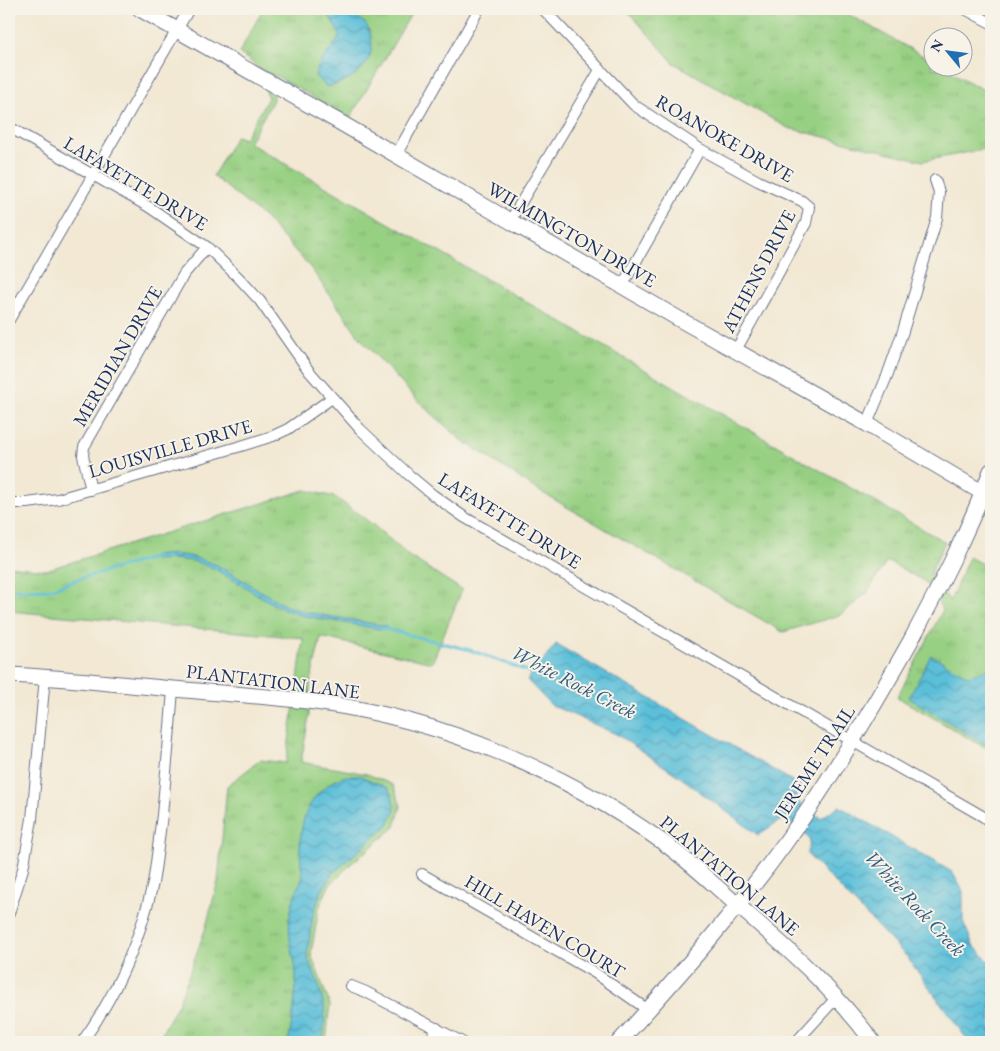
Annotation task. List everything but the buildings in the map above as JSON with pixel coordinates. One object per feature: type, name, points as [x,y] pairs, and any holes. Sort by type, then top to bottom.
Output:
[{"type":"street","name":"WILMINGTON DRIVE","points":[[140,9],[679,320],[867,424],[987,496]]},
{"type":"street","points":[[9,320],[189,9]]},
{"type":"street","points":[[396,155],[480,9]]},
{"type":"street","name":"ROANOKE DRIVE","points":[[543,9],[634,105],[700,149],[802,201],[810,207]]},
{"type":"street","points":[[965,9],[991,23]]},
{"type":"street","points":[[510,221],[600,70]]},
{"type":"street","name":"LAFAYETTE DRIVE","points":[[9,127],[148,207],[207,247],[260,301],[309,371],[360,429],[397,465],[433,495],[464,517],[984,817],[991,823]]},
{"type":"street","points":[[622,286],[700,149]]},
{"type":"street","points":[[867,424],[903,331],[937,218],[939,192],[935,180]]},
{"type":"street","name":"ATHENS DRIVE","points":[[736,350],[806,223],[810,207]]},
{"type":"street","name":"MERIDIAN DRIVE","points":[[91,490],[83,456],[84,447],[184,274],[207,247]]},
{"type":"street","name":"LOUISVILLE DRIVE","points":[[9,503],[43,502],[91,490],[273,436],[288,429],[332,398]]},
{"type":"street","name":"JEREME TRAIL","points":[[619,1042],[737,904],[812,804],[881,695],[938,590],[987,496],[991,471]]},
{"type":"street","name":"PLANTATION LANE","points":[[9,675],[322,703],[393,717],[459,736],[506,755],[587,794],[663,842],[684,858],[757,920],[837,997],[873,1042]]},
{"type":"street","points":[[9,913],[23,869],[30,834],[44,677]]},
{"type":"street","points":[[82,1042],[106,1005],[122,974],[138,936],[152,884],[164,798],[173,689]]},
{"type":"street","name":"HILL HAVEN COURT","points":[[422,874],[594,973],[648,1010]]},
{"type":"street","points":[[351,986],[462,1042]]},
{"type":"street","points":[[796,1042],[837,997]]},
{"type":"street","points":[[429,1042],[437,1028]]},
{"type":"green space","points":[[263,9],[414,9],[350,118],[271,73],[273,100],[249,143],[945,542],[930,574],[950,601],[969,557],[991,569],[991,751],[897,697],[943,610],[924,581],[887,561],[867,593],[840,615],[783,632],[536,489],[459,438],[417,400],[361,339],[310,267],[265,218],[213,176],[236,136],[244,139],[268,98],[258,67],[239,53]]},
{"type":"green space","points":[[626,9],[839,9],[922,55],[922,78],[962,78],[991,94],[991,148],[923,161],[788,128],[674,63]]},
{"type":"green space","points":[[305,490],[335,497],[372,524],[409,556],[462,590],[432,663],[321,637],[310,684],[309,716],[301,762],[367,774],[393,785],[401,806],[395,827],[352,863],[329,886],[319,908],[311,954],[330,1005],[326,1042],[157,1042],[179,1002],[206,927],[218,881],[227,786],[260,760],[286,763],[303,638],[9,611],[9,566],[46,570]]},
{"type":"water","points":[[318,9],[352,9],[356,16],[367,26],[371,38],[372,48],[369,58],[357,74],[338,84],[327,87],[315,76],[322,60],[334,46],[340,35],[330,17]]},
{"type":"water","points":[[174,554],[193,557],[217,565],[286,606],[305,612],[386,626],[385,630],[299,615],[277,606],[215,569],[193,561],[154,560],[154,556]]},
{"type":"water","points":[[556,644],[801,786],[796,794],[796,800],[821,818],[839,806],[952,872],[963,891],[963,921],[973,945],[991,963],[991,1042],[969,1042],[907,957],[807,854],[810,843],[809,838],[786,820],[779,821],[758,835],[680,777],[616,734],[551,705],[527,680]]},
{"type":"water","points":[[931,655],[968,676],[991,668],[991,748],[909,698]]},
{"type":"water","points":[[345,776],[361,776],[388,788],[392,795],[395,811],[387,826],[333,873],[321,892],[313,915],[307,956],[318,983],[325,1010],[323,1041],[288,1042],[294,1008],[296,974],[289,923],[293,900],[303,877],[300,846],[304,817],[310,804],[319,793],[330,783]]},
{"type":"waterway","name":"White Rock Creek","points":[[9,589],[51,589],[82,578],[158,558]]},
{"type":"waterway","name":"White Rock Creek","points":[[382,628],[470,650],[527,671],[535,676]]}]
